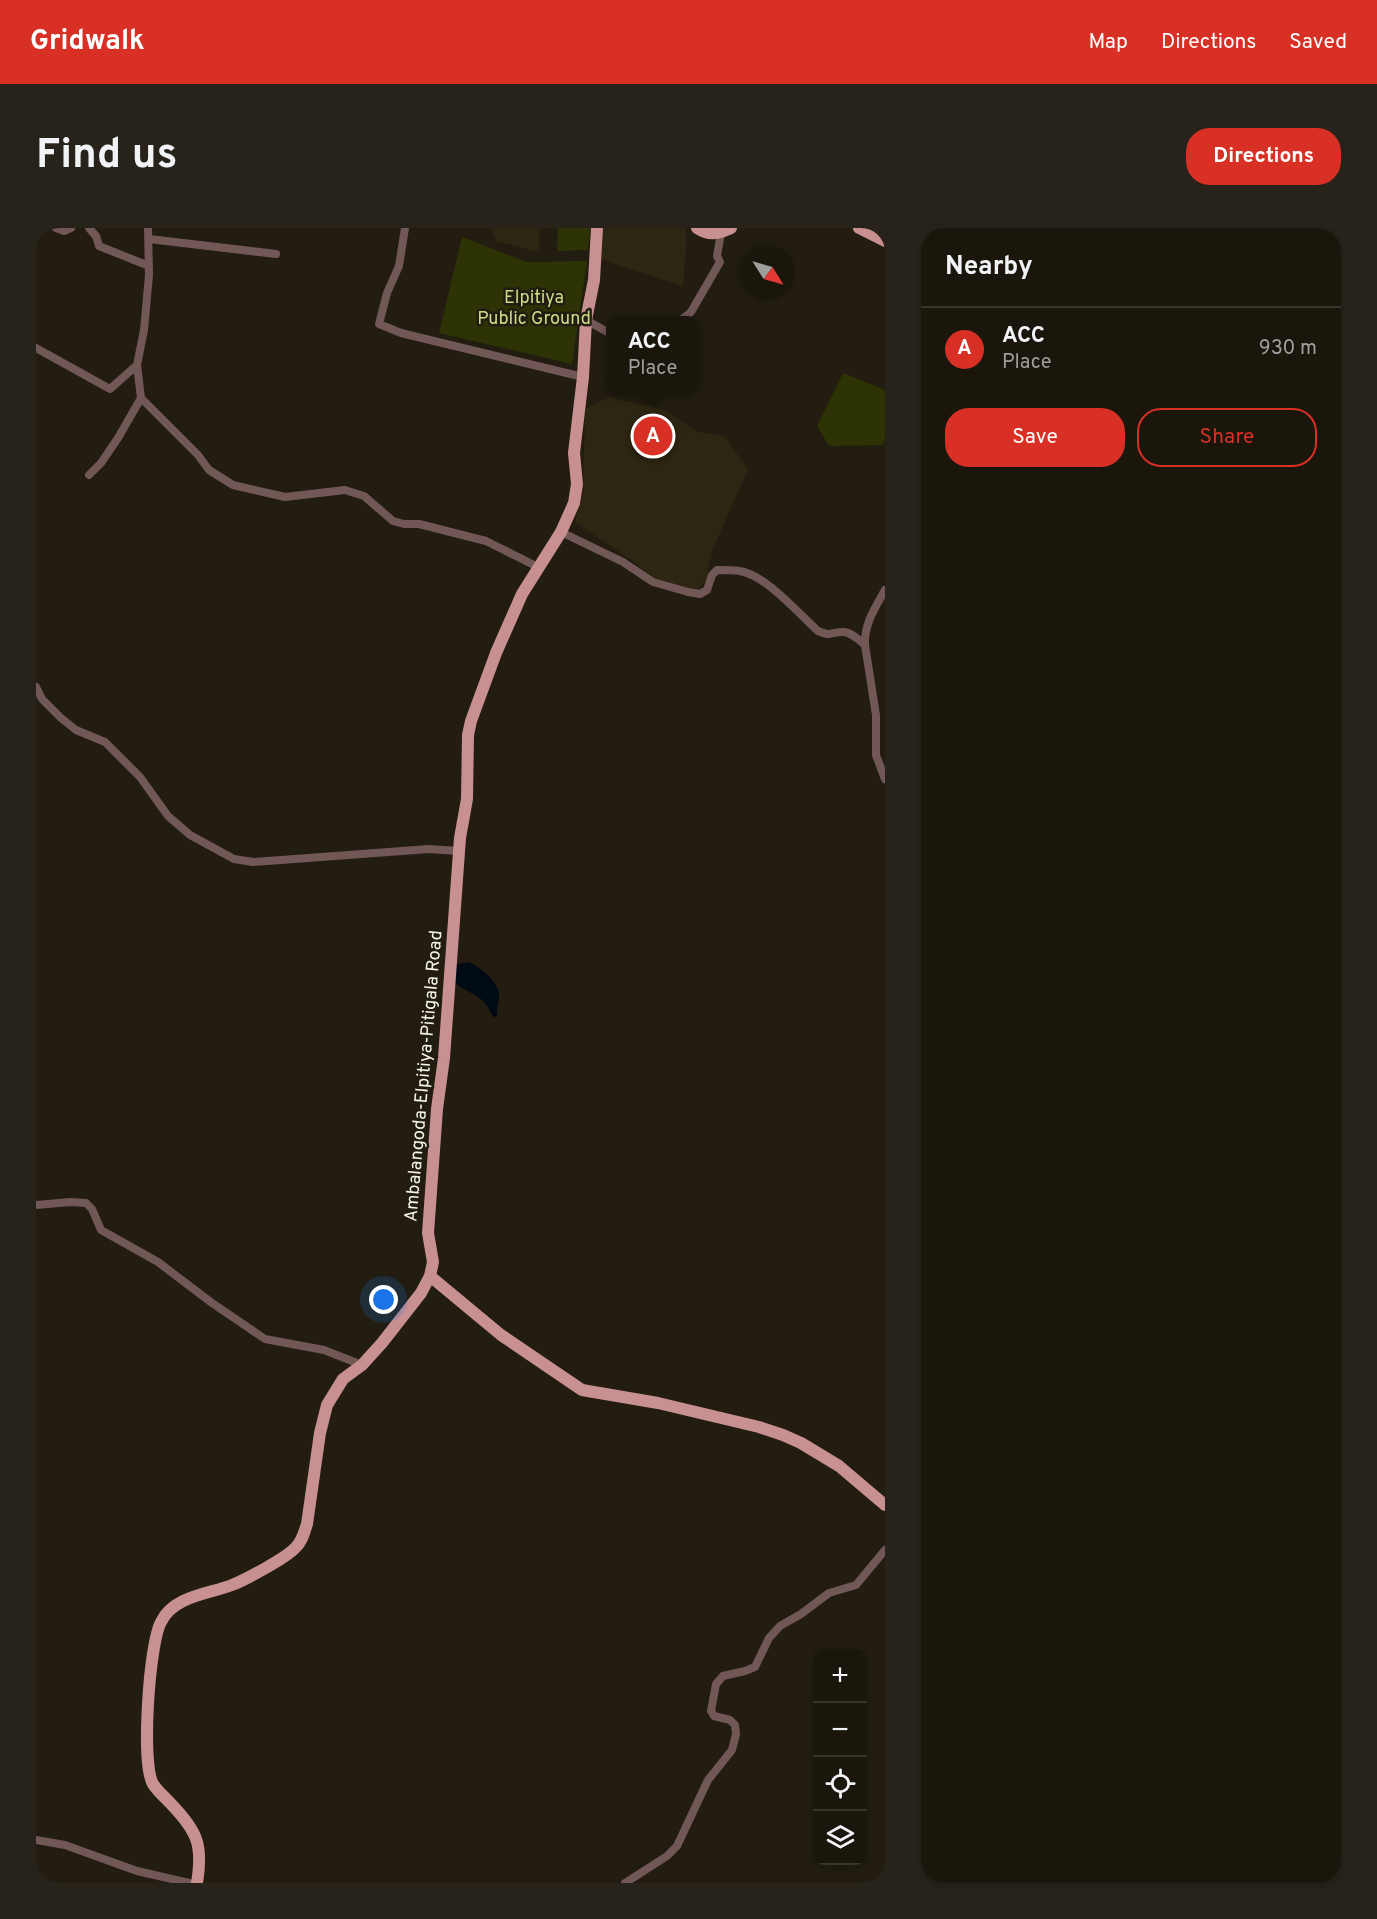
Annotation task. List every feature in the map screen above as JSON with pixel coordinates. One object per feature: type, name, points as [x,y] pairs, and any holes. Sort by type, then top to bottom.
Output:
[{"type":"main road","name":"Ambalangoda-Elpitiya-Pitigala Road","points":[[197,1883],[200,1861],[199,1846],[193,1831],[184,1817],[153,1784],[150,1773],[148,1735],[150,1675],[157,1630],[162,1618],[178,1604],[233,1585],[295,1549],[303,1537],[307,1524],[320,1433],[327,1405],[344,1379],[362,1365],[382,1343],[422,1293],[430,1276],[433,1262],[428,1233],[435,1132],[444,1058],[460,838],[467,799],[468,735],[496,653],[522,594],[561,532],[574,503],[576,493],[574,453],[583,377],[586,320],[594,280],[597,228]]},
{"type":"main road","points":[[697,228],[707,234],[726,231]]},
{"type":"main road","points":[[859,228],[885,241]]},
{"type":"main road","points":[[430,1276],[501,1335],[582,1390],[658,1402],[783,1435],[840,1466],[885,1506]]},
{"type":"street","points":[[56,228],[64,231],[71,228]]},
{"type":"street","points":[[89,228],[96,236],[99,246],[149,266]]},
{"type":"street","points":[[89,476],[118,438],[141,398],[137,364],[144,330],[149,266],[148,228]]},
{"type":"street","points":[[405,228],[399,266],[387,293],[379,324],[401,333],[583,377]]},
{"type":"street","points":[[687,316],[720,262],[717,256],[726,231]]},
{"type":"street","points":[[149,239],[276,254]]},
{"type":"street","points":[[586,320],[606,331]]},
{"type":"street","points":[[36,348],[110,389],[137,364]]},
{"type":"street","points":[[141,398],[198,455],[209,470],[233,485],[285,497],[345,490],[364,496],[393,521],[419,524],[486,542],[538,567]]},
{"type":"street","points":[[561,532],[623,562],[653,582],[688,592],[700,594],[707,590],[712,575],[717,570],[741,571],[757,577],[818,631],[828,636],[844,632],[854,636],[865,645]]},
{"type":"street","points":[[885,590],[872,614],[865,634],[876,716],[876,755],[885,779]]},
{"type":"street","points":[[36,687],[39,702],[76,730],[105,742],[140,777],[168,816],[190,835],[234,859],[253,862],[429,849],[460,851]]},
{"type":"street","points":[[36,1204],[86,1203],[92,1209],[101,1230],[158,1262],[265,1339],[324,1350],[362,1365]]},
{"type":"street","points":[[625,1883],[667,1856],[677,1846],[708,1780],[732,1750],[736,1734],[735,1725],[730,1720],[714,1716],[711,1711],[716,1684],[723,1676],[755,1667],[769,1638],[780,1626],[829,1593],[856,1585],[885,1550]]},
{"type":"street","points":[[36,1840],[65,1845],[137,1871],[189,1883]]},
{"type":"shaded area","points":[[492,228],[540,228],[539,252],[496,241]]},
{"type":"shaded area","points":[[602,228],[686,228],[683,286],[599,259]]},
{"type":"shaded area","points":[[609,397],[664,410],[698,432],[724,436],[748,469],[712,551],[706,580],[695,591],[657,581],[637,564],[575,522],[583,493],[585,409]]},
{"type":"shaded area","points":[[468,962],[477,966],[497,987],[499,995],[497,1016],[493,1017],[484,1002],[456,983],[453,973],[454,965]]},
{"type":"green space","points":[[558,228],[590,228],[588,250],[557,251]]},
{"type":"green space","name":"Elpitiya Public Ground","points":[[462,237],[527,262],[587,261],[572,364],[439,333]]},
{"type":"green space","points":[[843,373],[885,390],[883,445],[829,446],[817,426]]},
{"type":"place","name":"ACC","points":[[653,436]]}]
